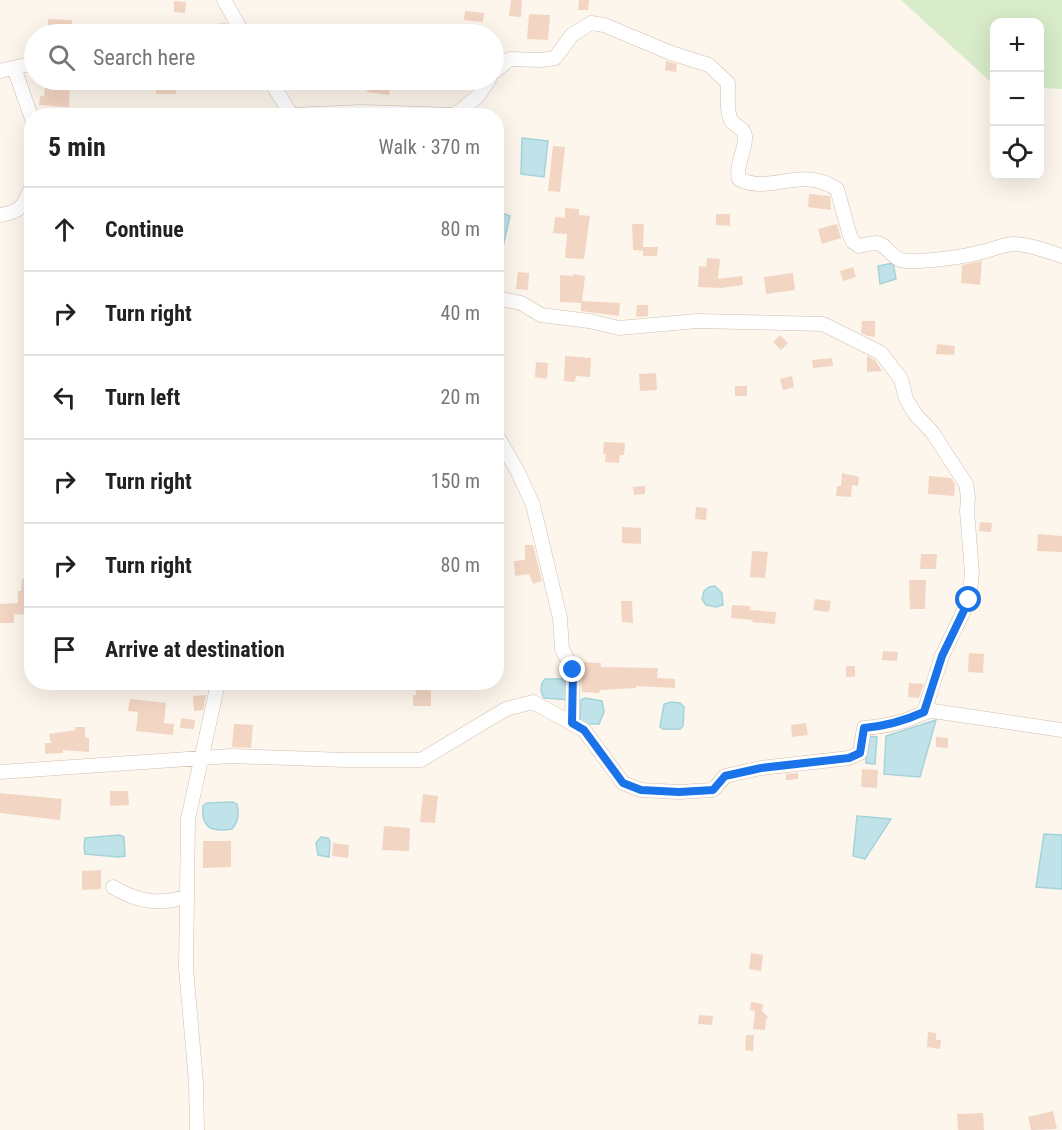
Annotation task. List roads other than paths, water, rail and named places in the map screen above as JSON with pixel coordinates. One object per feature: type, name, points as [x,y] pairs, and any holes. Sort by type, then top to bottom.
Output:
[{"type":"street","points":[[224,0],[237,24]]},
{"type":"street","points":[[504,64],[510,59],[555,58],[572,35],[591,23],[604,25],[671,53],[709,65],[728,83],[729,112],[732,122],[742,129],[745,135],[737,172],[739,179],[756,184],[799,178],[818,180],[837,189],[850,236],[859,246],[878,243],[885,246],[894,258],[904,261],[925,261],[981,253],[999,246],[1014,244],[1030,246],[1062,256]]},
{"type":"street","points":[[0,71],[24,66]]},
{"type":"street","points":[[14,68],[28,108]]},
{"type":"street","points":[[276,90],[288,108]]},
{"type":"street","points":[[464,108],[482,90]]},
{"type":"street","points":[[0,215],[14,213],[24,205]]},
{"type":"street","points":[[504,300],[521,303],[541,315],[589,321],[619,328],[697,321],[823,324],[881,353],[901,379],[906,399],[915,414],[932,432],[966,484],[968,497],[972,573],[969,600],[942,656],[924,712]]},
{"type":"street","points":[[504,448],[533,505],[560,618],[561,649],[573,670],[572,723]]},
{"type":"street","points":[[197,1130],[196,1082],[186,968],[188,819],[216,690]]},
{"type":"street","points":[[0,772],[231,756],[345,760],[421,759],[506,709],[533,702],[584,730],[623,783],[641,790],[679,792],[713,790],[725,776],[761,768],[849,758],[860,753],[864,728],[886,726],[924,712],[933,711],[1062,730]]},
{"type":"street","points":[[113,887],[133,898],[142,900],[171,901],[186,897]]},
{"type":"water","points":[[522,138],[548,141],[544,177],[521,174]]},
{"type":"water","points":[[504,214],[510,216],[504,242]]},
{"type":"water","points":[[893,263],[896,279],[880,284],[878,266]]},
{"type":"water","points":[[715,586],[722,593],[723,605],[716,607],[706,605],[702,599],[704,591]]},
{"type":"water","points":[[545,679],[569,679],[570,700],[544,698],[541,688]]},
{"type":"water","points":[[585,698],[602,701],[604,712],[599,724],[580,722],[581,700]]},
{"type":"water","points":[[680,703],[684,707],[683,726],[680,729],[660,727],[664,704]]},
{"type":"water","points":[[936,720],[920,777],[884,774],[886,736]]},
{"type":"water","points":[[868,736],[877,737],[875,764],[866,763]]},
{"type":"water","points":[[232,802],[237,804],[238,814],[232,829],[219,830],[206,824],[203,806],[207,803]]},
{"type":"water","points":[[857,816],[891,819],[865,859],[853,856]]},
{"type":"water","points":[[1044,834],[1062,835],[1062,889],[1036,887]]},
{"type":"water","points":[[119,835],[124,837],[125,856],[85,854],[85,838]]},
{"type":"water","points":[[321,837],[328,838],[330,842],[329,857],[318,855],[316,843]]}]
